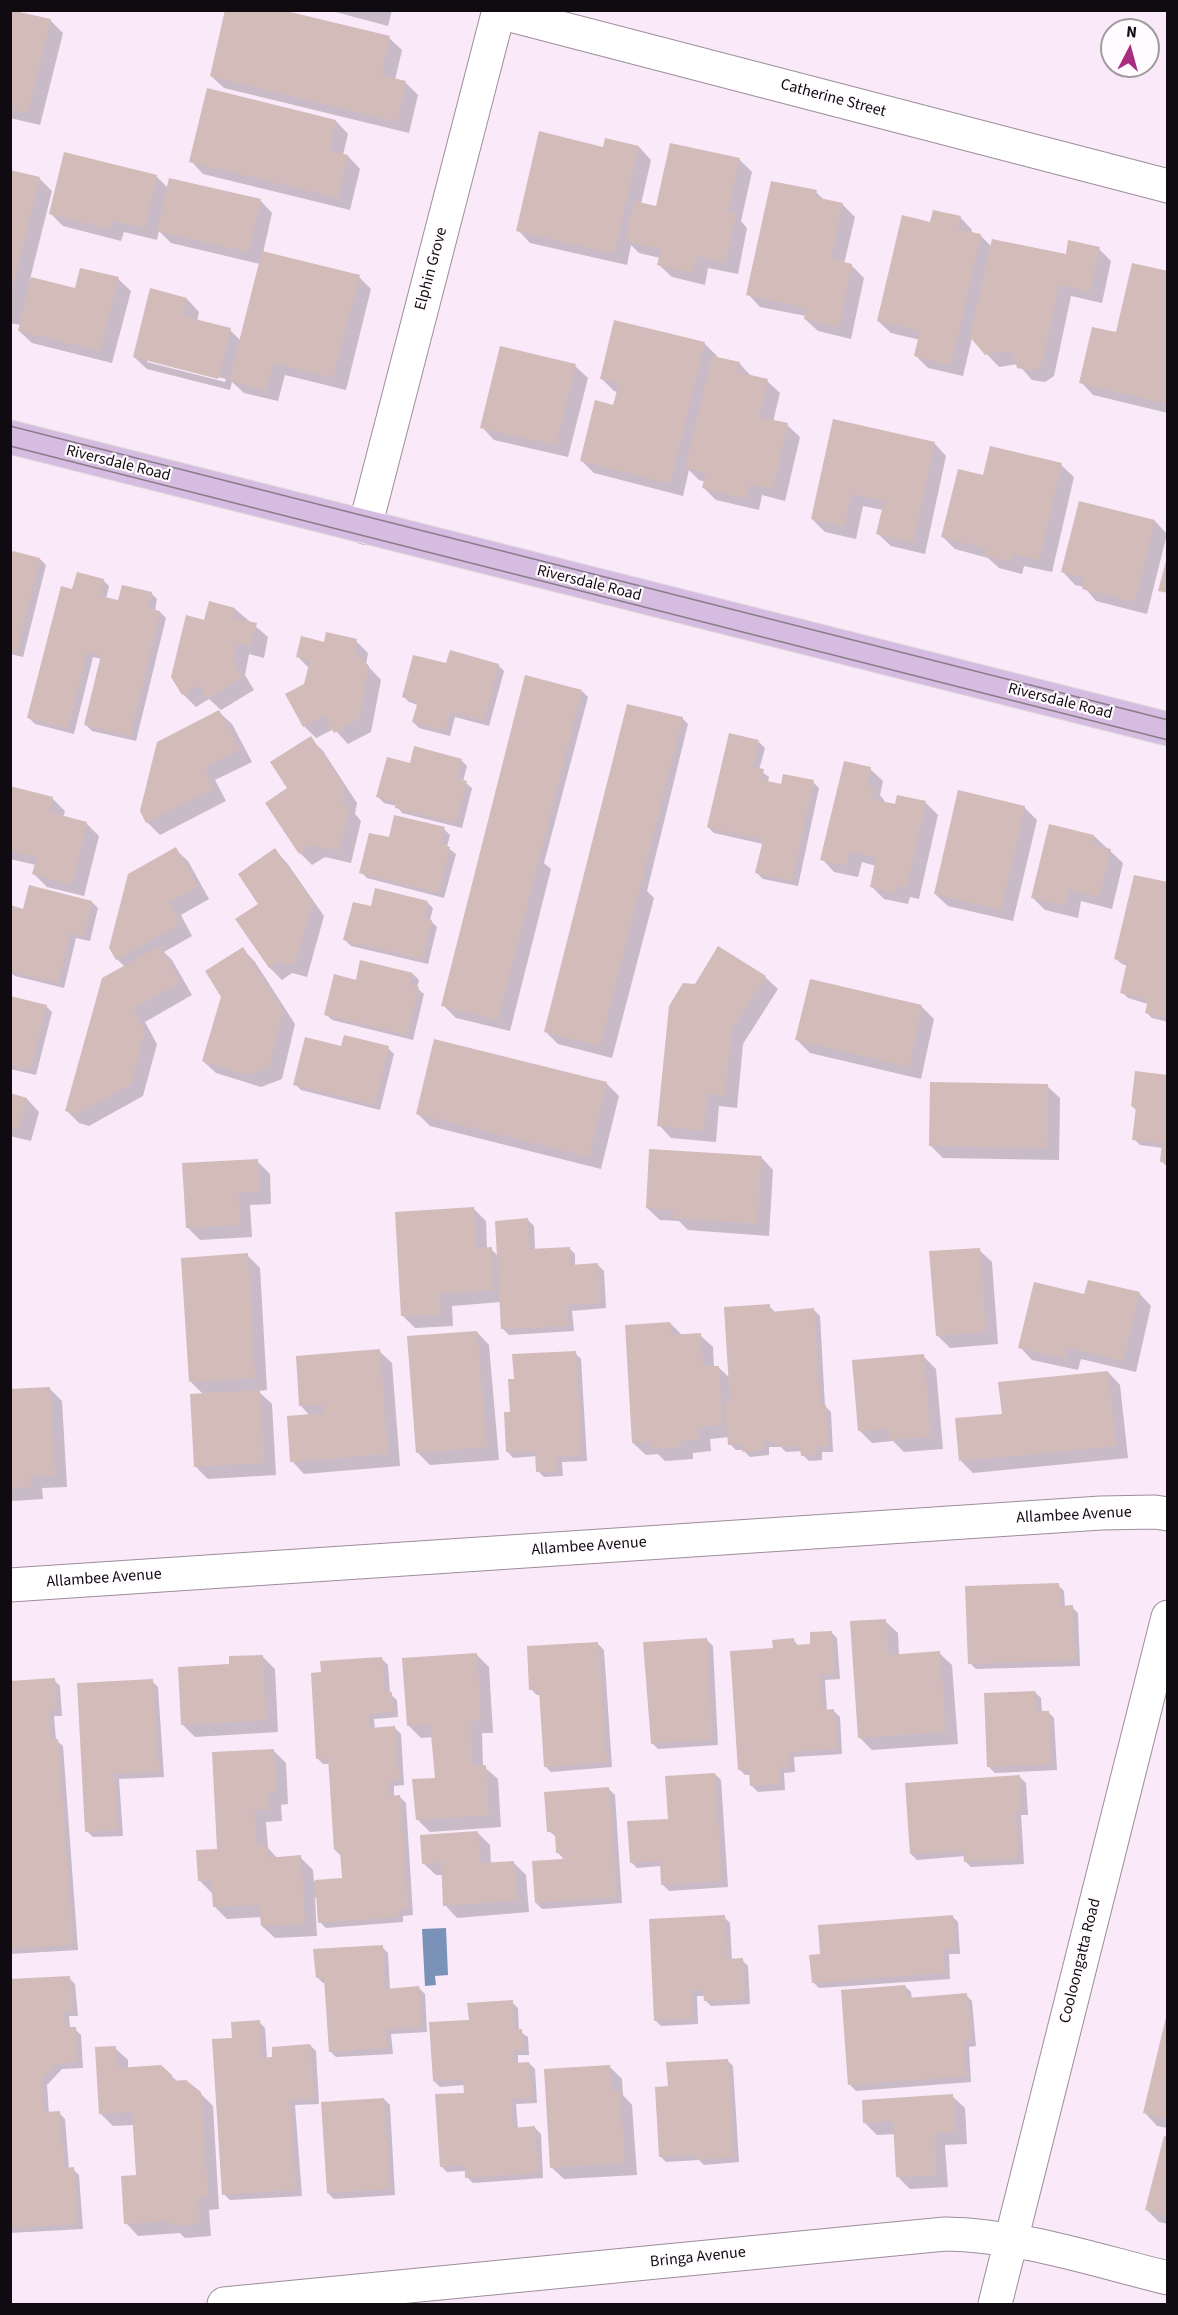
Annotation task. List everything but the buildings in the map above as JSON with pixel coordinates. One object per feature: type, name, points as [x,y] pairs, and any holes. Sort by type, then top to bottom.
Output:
[{"type":"main road","name":"Riversdale Road","points":[[10,437],[1167,729]]},
{"type":"street","name":"Catherine Street","points":[[499,11],[1167,186]]},
{"type":"street","name":"Elphin Grove","points":[[365,527],[499,11]]},
{"type":"street","name":"Allambee Avenue","points":[[10,1585],[1101,1513],[1155,1512],[1167,1514]]},
{"type":"street","name":"Cooloongatta Road","points":[[995,2304],[1167,1617]]},
{"type":"street","name":"Bringa Avenue","points":[[224,2304],[945,2234],[1012,2239],[1167,2278]]},
{"type":"water","points":[[446,1928],[448,1975],[435,1976],[436,1985],[425,1986],[422,1929]]},
{"type":"tram line","points":[[10,426],[1168,720]]},
{"type":"tram line","points":[[10,446],[1168,740]]}]
